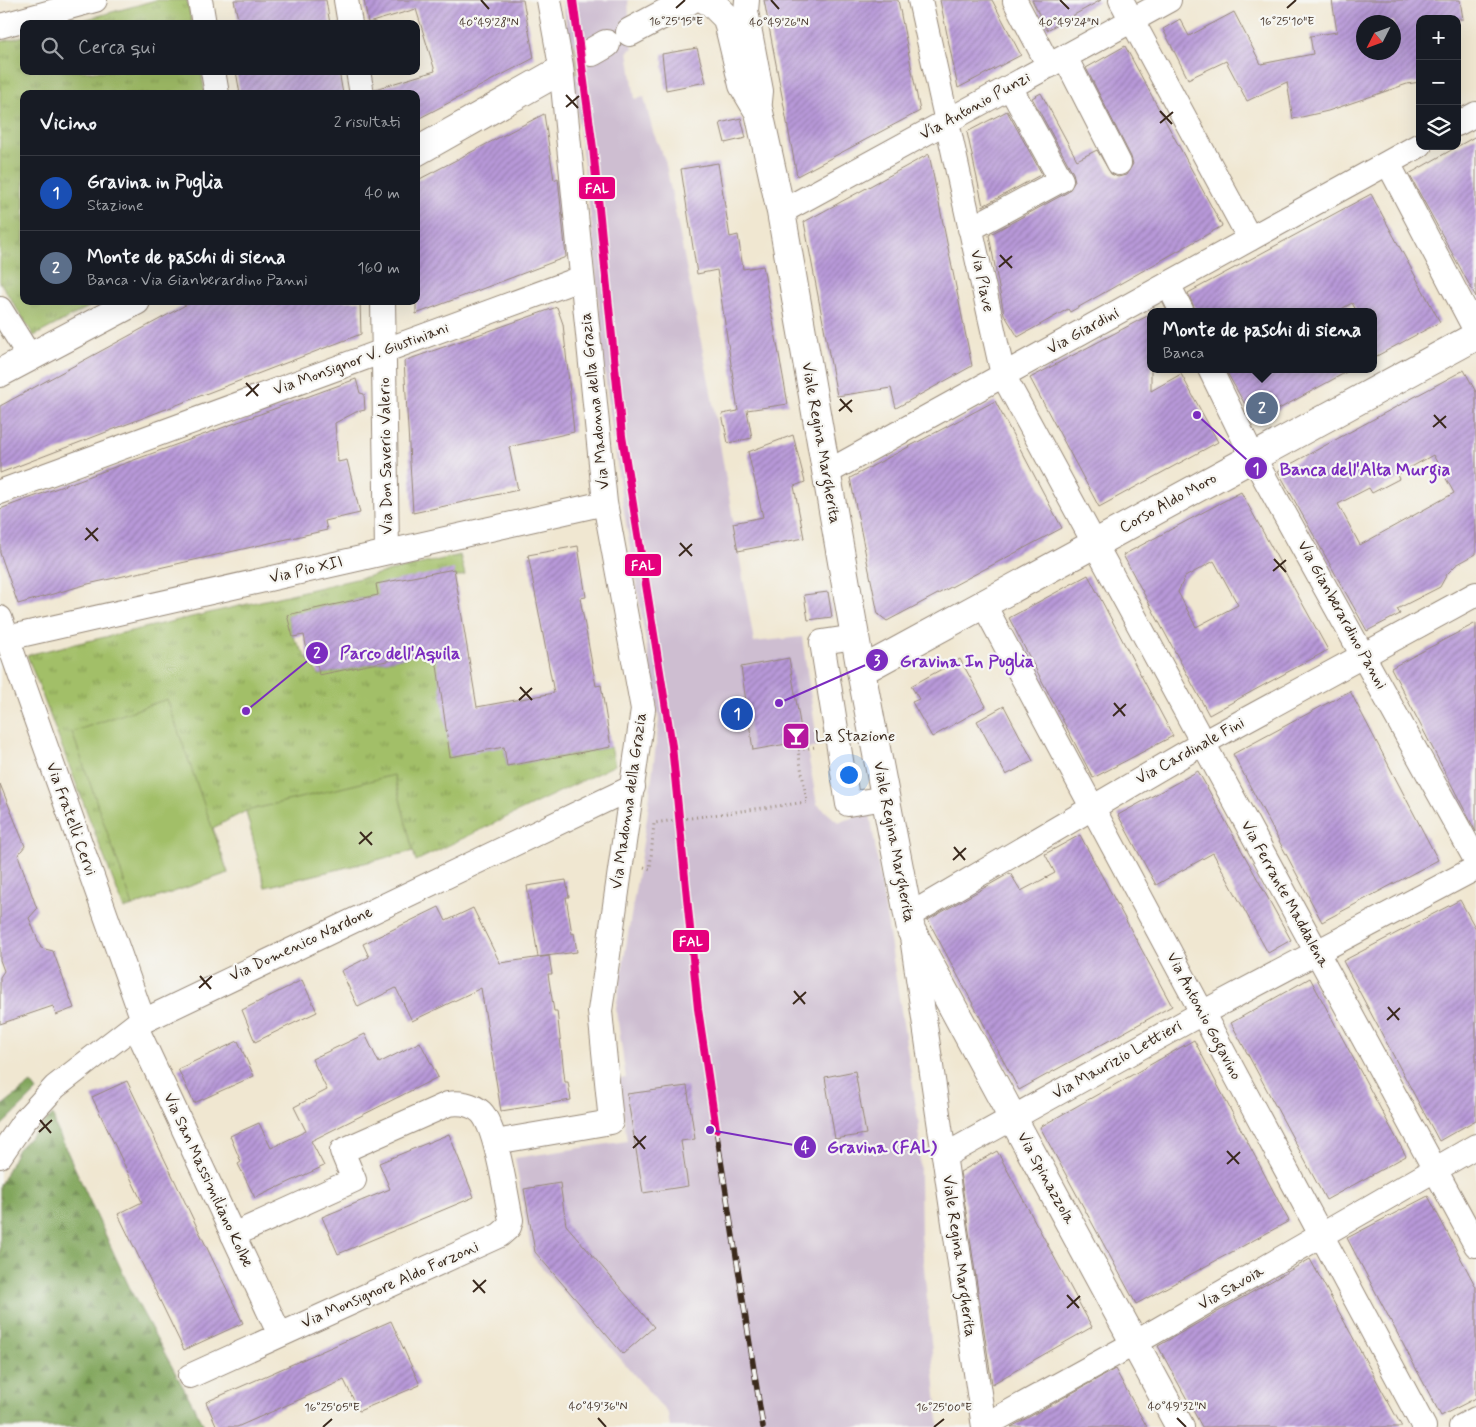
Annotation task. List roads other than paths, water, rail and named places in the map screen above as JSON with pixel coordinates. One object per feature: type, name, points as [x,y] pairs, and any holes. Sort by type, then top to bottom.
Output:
[{"type":"street","points":[[200,0],[203,20]]},
{"type":"street","points":[[346,0],[349,20]]},
{"type":"street","name":"Via Madonna della Grazia","points":[[495,1142],[611,1122],[600,1011],[643,709],[605,503],[582,278],[549,0]]},
{"type":"street","points":[[630,32],[690,0]]},
{"type":"street","name":"Viale Regina Margherita","points":[[706,0],[712,3],[727,18],[743,86],[758,112],[781,212],[861,671],[910,923],[984,1427]]},
{"type":"street","name":"Viale Regina Margherita","points":[[747,0],[746,11],[761,91],[758,112]]},
{"type":"street","name":"Via Piave","points":[[920,0],[1002,375],[1094,543]]},
{"type":"street","name":"Vía Antonio Punzi","points":[[781,212],[1057,61],[1127,10],[1169,0]]},
{"type":"street","points":[[1015,1],[1057,61],[1119,162]]},
{"type":"street","points":[[21,20],[84,2]]},
{"type":"street","points":[[1127,10],[1250,239]]},
{"type":"street","points":[[0,26],[20,20]]},
{"type":"street","points":[[420,150],[558,70]]},
{"type":"street","points":[[214,75],[216,90]]},
{"type":"street","points":[[359,75],[361,90]]},
{"type":"street","points":[[970,229],[1061,180],[1010,87]]},
{"type":"street","points":[[1461,122],[1476,114]]},
{"type":"street","name":"Via Giardini","points":[[826,473],[1416,147]]},
{"type":"street","points":[[1388,163],[1476,330]]},
{"type":"street","name":"Via Monsignor V. Giustiniani","points":[[0,492],[582,278]]},
{"type":"street","points":[[1168,284],[1180,308]]},
{"type":"street","points":[[0,373],[128,305]]},
{"type":"street","name":"Via Don Saverio Valerio","points":[[382,305],[385,350],[388,551]]},
{"type":"street","points":[[0,310],[30,357]]},
{"type":"street","name":"Corso Aldo Moro","points":[[861,671],[1476,336]]},
{"type":"street","name":"Via Gianberardino Panni","points":[[1212,373],[1253,457],[1476,860]]},
{"type":"street","name":"Via Pio XII","points":[[4,628],[388,551],[605,503]]},
{"type":"street","name":"Via Ferrante Maddalena","points":[[1094,543],[1476,1245]]},
{"type":"street","name":"Via Cardinale Fini","points":[[910,923],[1092,806],[1203,743],[1476,594]]},
{"type":"street","name":"Via Antonio Gogavino","points":[[984,605],[1424,1427]]},
{"type":"street","name":"Via Fratelli Cervi","points":[[4,628],[139,1022]]},
{"type":"street","points":[[855,636],[822,642],[848,804],[886,798]]},
{"type":"street","name":"Via Domenico Nardone","points":[[2,1152],[24,1121],[55,1086],[139,1022],[633,787]]},
{"type":"street","name":"Via Maurizio Lettieri","points":[[944,1156],[1202,1013],[1476,868]]},
{"type":"street","name":"Via Spinazzola","points":[[910,923],[1180,1427]]},
{"type":"street","name":"Via San Massimiliano Kolbe","points":[[139,1022],[280,1335]]},
{"type":"street","name":"Via Monsignore Aldo Forzoni","points":[[190,1376],[506,1232],[510,1220],[495,1142],[481,1113],[464,1104],[448,1104],[342,1151],[354,1180],[234,1235]]},
{"type":"street","name":"Via Savoia","points":[[984,1427],[1135,1343],[1476,1146]]},
{"type":"street","points":[[1461,1427],[1476,1419]]},
{"type":"tunnel","points":[[554,74],[592,52]]},
{"type":"railway","points":[[716,1129],[763,1427]]},
{"type":"place","name":"Monte de paschi di siena","points":[[1262,408]]},
{"type":"place","name":"Banca dell'Alta Murgia","points":[[1197,415]]},
{"type":"place","name":"Gravina In Puglia","points":[[779,703]]},
{"type":"place","name":"Parco dell'Aquila","points":[[246,711]]},
{"type":"place","name":"Gravina in Puglia","points":[[737,714]]},
{"type":"place","name":"La Stazione","points":[[796,736]]},
{"type":"place","name":"Gravina (FAL)","points":[[710,1130]]}]
